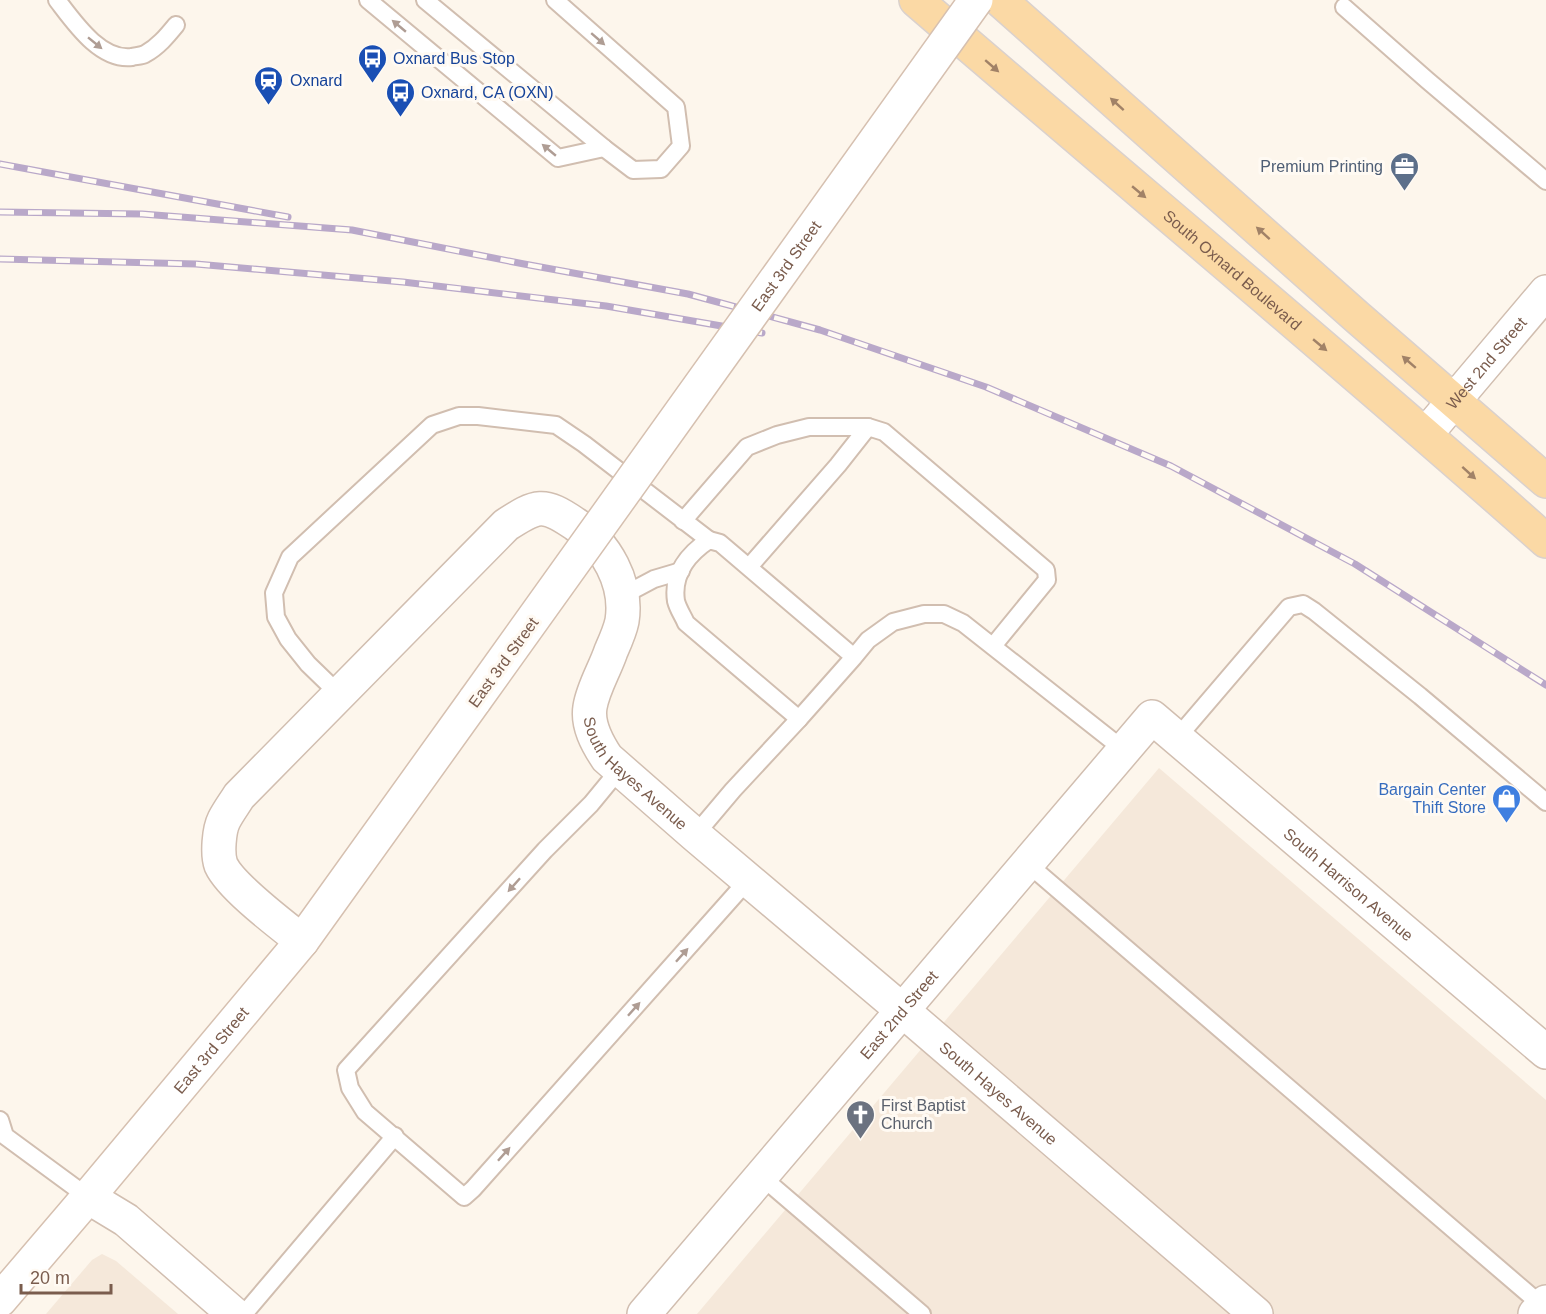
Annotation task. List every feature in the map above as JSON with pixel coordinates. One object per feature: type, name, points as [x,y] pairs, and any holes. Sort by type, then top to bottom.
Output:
[{"type":"main road","name":"South Oxnard Boulevard","points":[[916,0],[1426,434],[1546,541]]},
{"type":"main road","points":[[1000,0],[1546,481]]},
{"type":"street","name":"East 3rd Street","points":[[0,1300],[302,941],[976,0]]},
{"type":"street","name":"West 2nd Street","points":[[1426,434],[1546,292]]},
{"type":"street","name":"South Hayes Avenue","points":[[302,941],[234,883],[221,865],[218,845],[223,821],[239,796],[506,525],[526,512],[541,508],[552,510],[577,525],[603,549],[614,570],[622,596],[622,622],[590,708],[592,729],[597,743],[607,758],[1256,1314]]},
{"type":"street","name":"East 2nd Street","points":[[644,1314],[1152,717]]},
{"type":"street","name":"South Harrison Avenue","points":[[1152,717],[1546,1052]]},
{"type":"street","points":[[88,1197],[126,1220],[234,1314]]},
{"type":"lane","points":[[57,0],[81,32],[107,53],[125,58],[144,55],[161,43],[176,25]]},
{"type":"lane","points":[[368,0],[558,158],[604,148]]},
{"type":"lane","points":[[425,0],[633,170],[661,169],[681,146],[676,107],[555,0]]},
{"type":"lane","points":[[1344,7],[1546,181]]},
{"type":"lane","points":[[340,695],[308,664],[288,639],[276,617],[274,593],[290,557],[432,425],[459,416],[556,425],[709,540],[720,543],[854,657]]},
{"type":"lane","points":[[683,521],[747,447],[777,435],[809,427],[868,427],[884,432],[1046,570],[1047,580],[993,646]]},
{"type":"lane","points":[[749,567],[868,427]]},
{"type":"lane","points":[[709,540],[695,549],[683,564],[675,588],[677,604],[686,623],[799,719]]},
{"type":"lane","points":[[622,596],[654,579],[681,571]]},
{"type":"lane","points":[[1177,738],[1289,607],[1303,604],[1420,696],[1546,802]]},
{"type":"lane","points":[[695,835],[868,640],[893,622],[924,614],[944,614],[963,623],[1124,750]]},
{"type":"lane","points":[[619,770],[591,804],[545,850],[346,1070],[350,1088],[364,1112],[464,1197],[748,880]]},
{"type":"lane","points":[[1028,864],[1542,1308]]},
{"type":"lane","points":[[2,1133],[88,1197]]},
{"type":"lane","points":[[244,1314],[395,1137]]},
{"type":"lane","points":[[762,1177],[922,1314]]},
{"type":"shaded area","points":[[1159,768],[1546,1100],[1546,1314],[697,1314]]},
{"type":"shaded area","points":[[102,1254],[116,1261],[178,1314],[46,1314],[92,1260]]},
{"type":"railway","points":[[0,164],[288,217]]},
{"type":"railway","points":[[0,212],[142,214],[352,230],[688,294],[820,330],[986,387],[1171,466],[1355,564],[1546,685]]},
{"type":"railway","points":[[0,259],[196,264],[403,282],[606,306],[762,333]]},
{"type":"place","name":"Oxnard Bus Stop","points":[[372,84]]},
{"type":"place","name":"Oxnard","points":[[269,106]]},
{"type":"place","name":"Oxnard, CA (OXN)","points":[[400,118]]},
{"type":"place","name":"Premium Printing","points":[[1404,192]]},
{"type":"place","name":"Bargain Center Thift Store","points":[[1507,824]]},
{"type":"place","name":"First Baptist Church","points":[[860,1140]]}]
